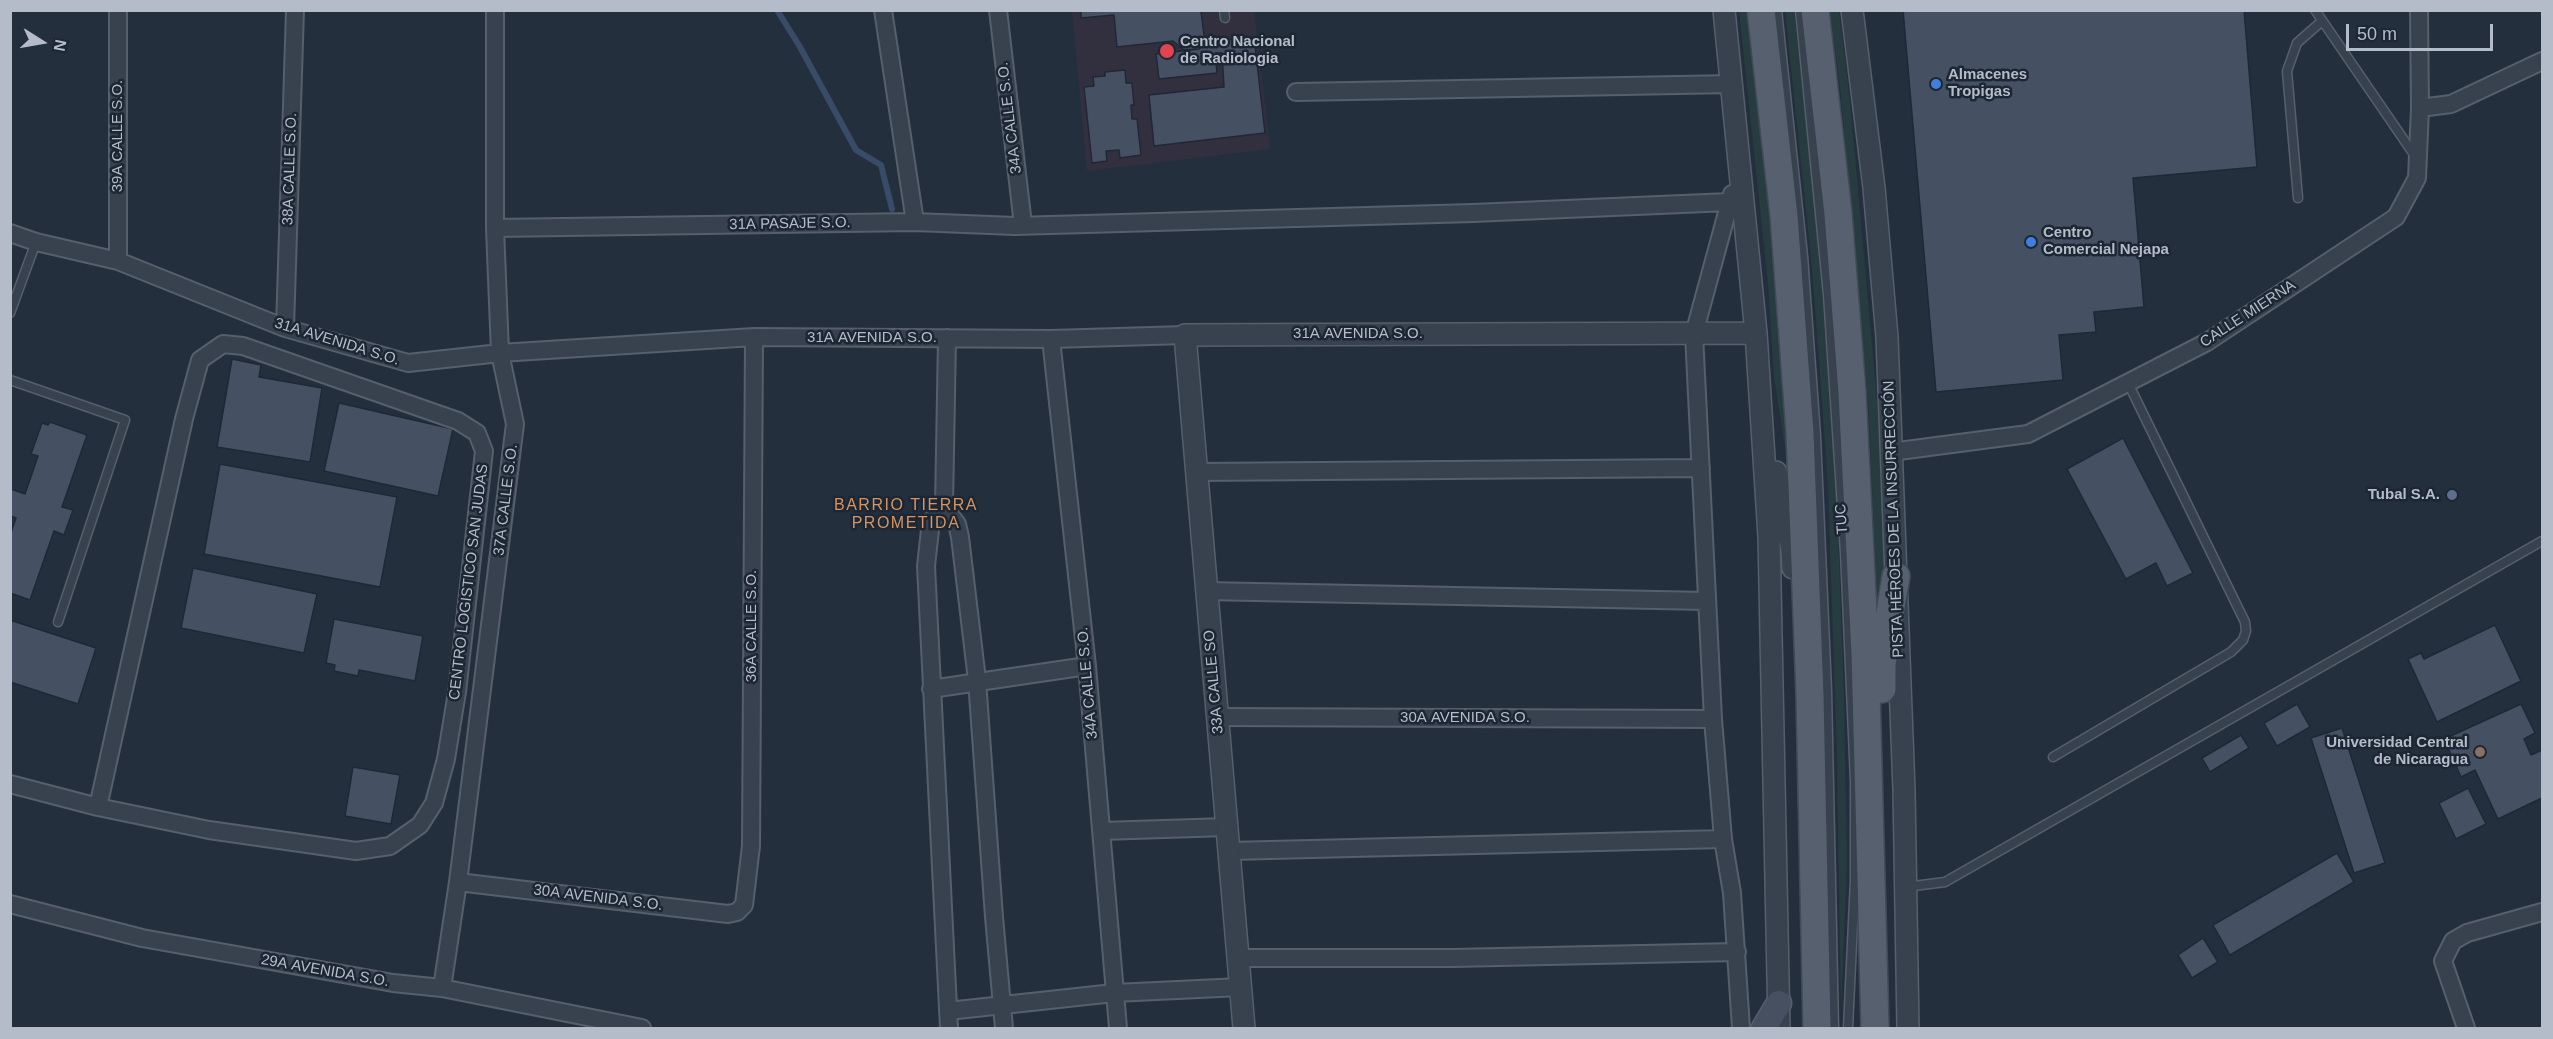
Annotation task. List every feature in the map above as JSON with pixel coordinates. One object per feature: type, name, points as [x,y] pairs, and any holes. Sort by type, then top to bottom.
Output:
[{"type":"main road","points":[[1761,10],[1793,326],[1808,636],[1817,1029]]},
{"type":"main road","points":[[1815,10],[1838,213],[1852,392],[1865,642],[1875,1029]]},
{"type":"main road","points":[[1873,936],[1884,792],[1882,664],[1896,576]]},
{"type":"main road","points":[[1764,1029],[1779,1004]]},
{"type":"street","name":"39A CALLE S.O.","points":[[118,10],[118,261]]},
{"type":"street","name":"38A CALLE S.O.","points":[[285,328],[295,10]]},
{"type":"street","name":"37A CALLE S.O.","points":[[442,988],[458,882],[515,424],[500,353],[495,228],[495,10]]},
{"type":"street","points":[[883,10],[915,222]]},
{"type":"street","name":"34A CALLE S.O.","points":[[998,10],[1023,225]]},
{"type":"street","points":[[1724,10],[1756,333],[1769,536],[1779,1029]]},
{"type":"street","name":"PISTA HÉROES DE LA INSURRECCIÓN","points":[[1852,10],[1874,188],[1887,337],[1906,887],[1908,1029]]},
{"type":"street","name":"CALLE MIERNA","points":[[1891,452],[2028,434],[2207,342],[2396,217],[2417,178],[2420,108],[2419,10]]},
{"type":"street","points":[[2420,108],[2451,104],[2542,61]]},
{"type":"street","points":[[1296,93],[1733,84]]},
{"type":"street","points":[[1740,169],[1694,334],[1713,719],[1723,839],[1730,871],[1737,952],[1740,1029]]},
{"type":"street","name":"31A PASAJE S.O.","points":[[495,228],[915,222],[1086,224],[1473,213],[1729,202]]},
{"type":"street","name":"31A AVENIDA S.O.","points":[[10,233],[36,242],[118,261],[285,328],[408,363],[500,353],[754,337],[1051,339],[1185,335],[1756,333]]},
{"type":"street","name":"33A CALLE SO","points":[[1185,335],[1244,1029]]},
{"type":"street","name":"36A CALLE S.O.","points":[[737,912],[744,905],[751,846],[754,337]]},
{"type":"street","points":[[947,338],[944,507],[957,524],[960,537],[977,680],[993,905],[1005,1029]]},
{"type":"street","name":"34A CALLE S.O.","points":[[1051,339],[1087,666],[1118,1029]]},
{"type":"street","name":"CENTRO LOGISTICO SAN JUDAS","points":[[10,784],[98,807],[209,830],[356,851],[390,846],[420,825],[434,803],[443,770],[457,692],[484,451],[477,433],[459,421],[243,346],[223,344],[200,360],[184,419],[98,807]]},
{"type":"street","points":[[1761,401],[1792,549],[1800,685],[1813,824]]},
{"type":"street","points":[[1197,472],[1701,468]]},
{"type":"street","points":[[944,507],[931,521],[927,551],[950,1029]]},
{"type":"street","points":[[1205,591],[1707,601]]},
{"type":"street","points":[[932,689],[977,680],[1087,666]]},
{"type":"street","name":"30A AVENIDA S.O.","points":[[1217,717],[1713,719]]},
{"type":"street","points":[[1101,831],[1227,827]]},
{"type":"street","points":[[1229,851],[1723,839]]},
{"type":"street","name":"30A AVENIDA S.O.","points":[[458,882],[728,914],[737,912]]},
{"type":"street","name":"29A AVENIDA S.O.","points":[[10,904],[142,938],[393,983],[442,988],[642,1029]]},
{"type":"street","points":[[2466,1029],[2444,961],[2453,941],[2467,933],[2542,912]]},
{"type":"street","points":[[1239,958],[1452,958],[1737,952]]},
{"type":"street","points":[[948,1011],[1114,993],[1241,987]]},
{"type":"lane","name":"TUC","points":[[1777,10],[1803,256],[1816,436],[1827,690],[1834,1029]]},
{"type":"lane","name":"TUC","points":[[1800,10],[1828,295],[1845,564],[1855,781],[1855,880],[1848,1029]]},
{"type":"lane","points":[[2314,10],[2418,160]]},
{"type":"lane","points":[[2298,198],[2287,71],[2297,43],[2322,21]]},
{"type":"lane","points":[[10,313],[36,242]]},
{"type":"lane","points":[[10,380],[125,420],[58,622]]},
{"type":"lane","points":[[2053,757],[2231,652],[2243,640],[2246,631],[2245,622],[2128,383]]},
{"type":"lane","points":[[1906,887],[1945,882],[2542,541]]},
{"type":"shaded area","name":"Centro Nacional de Radiologia","points":[[1072,11],[1254,11],[1270,149],[1087,171]]},
{"type":"green space","points":[[1739,11],[1748,11],[1768,186],[1785,395],[1788,466],[1774,378],[1768,283]]},
{"type":"green space","points":[[1785,11],[1794,11],[1819,245],[1837,504],[1847,863],[1841,1012],[1837,760],[1828,485],[1812,267]]},
{"type":"green space","points":[[1830,11],[1839,11],[1850,100],[1877,402],[1884,531],[1884,566],[1878,620],[1868,400],[1841,95]]},
{"type":"building","points":[[1081,10],[1207,10],[1201,12],[1205,42],[1199,49],[1184,50],[1173,41],[1117,47],[1114,15],[1081,18]]},
{"type":"building","name":"Centro Comercial Nejapa","points":[[1903,10],[2244,10],[2257,167],[2133,178],[2144,307],[2094,312],[2096,332],[2059,335],[2063,380],[1936,392]]},
{"type":"building","points":[[1254,37],[1265,133],[1154,146],[1149,95],[1224,87],[1222,53],[1215,53],[1217,73],[1159,79],[1156,54],[1199,49],[1205,42]]},
{"type":"building","points":[[1125,70],[1126,83],[1132,83],[1134,105],[1131,105],[1132,119],[1137,119],[1141,155],[1120,158],[1119,150],[1106,151],[1107,161],[1092,163],[1084,87],[1094,86],[1093,77],[1105,76],[1105,72]]},
{"type":"building","points":[[232,359],[261,365],[259,377],[322,388],[310,462],[217,447]]},
{"type":"building","points":[[339,403],[453,429],[438,496],[324,471]]},
{"type":"building","points":[[50,422],[87,435],[62,507],[73,510],[64,535],[54,531],[30,600],[10,593],[10,535],[16,518],[10,516],[10,491],[11,489],[25,494],[38,456],[31,454],[42,423],[48,425]]},
{"type":"building","points":[[2123,438],[2193,573],[2167,586],[2156,563],[2126,579],[2067,469]]},
{"type":"building","points":[[220,464],[397,497],[380,587],[204,554]]},
{"type":"building","points":[[193,568],[317,594],[304,653],[181,628]]},
{"type":"building","points":[[334,619],[423,636],[415,681],[359,670],[358,676],[334,671],[335,665],[326,663]]},
{"type":"building","points":[[10,620],[96,648],[78,704],[10,682]]},
{"type":"building","points":[[2495,625],[2521,681],[2437,722],[2408,659],[2421,653],[2424,659]]},
{"type":"building","points":[[2297,704],[2310,727],[2277,746],[2264,723]]},
{"type":"building","points":[[2521,704],[2535,733],[2524,739],[2531,755],[2542,750],[2542,798],[2498,819],[2475,770],[2461,777],[2444,739]]},
{"type":"building","points":[[2342,728],[2385,863],[2354,873],[2311,738]]},
{"type":"building","points":[[2241,735],[2249,748],[2210,772],[2202,758]]},
{"type":"building","points":[[353,767],[400,775],[391,824],[345,816]]},
{"type":"building","points":[[2468,788],[2486,824],[2456,839],[2439,803]]},
{"type":"building","points":[[2337,853],[2354,882],[2230,955],[2213,925]]},
{"type":"building","points":[[2203,938],[2218,962],[2192,978],[2178,955]]},
{"type":"waterway","points":[[777,10],[800,47],[856,150],[881,165],[892,209]]},
{"type":"place","name":"Centro Nacional de Radiologia","points":[[1167,51]]},
{"type":"place","name":"Almacenes Tropigas","points":[[1936,84]]},
{"type":"place","name":"Centro Comercial Nejapa","points":[[2031,242]]},
{"type":"place","name":"Tubal S.A.","points":[[2452,495]]},
{"type":"place","name":"Universidad Central de Nicaragua","points":[[2480,752]]},
{"type":"district","name":"BARRIO TIERRA PROMETIDA","points":[[906,515]]}]
